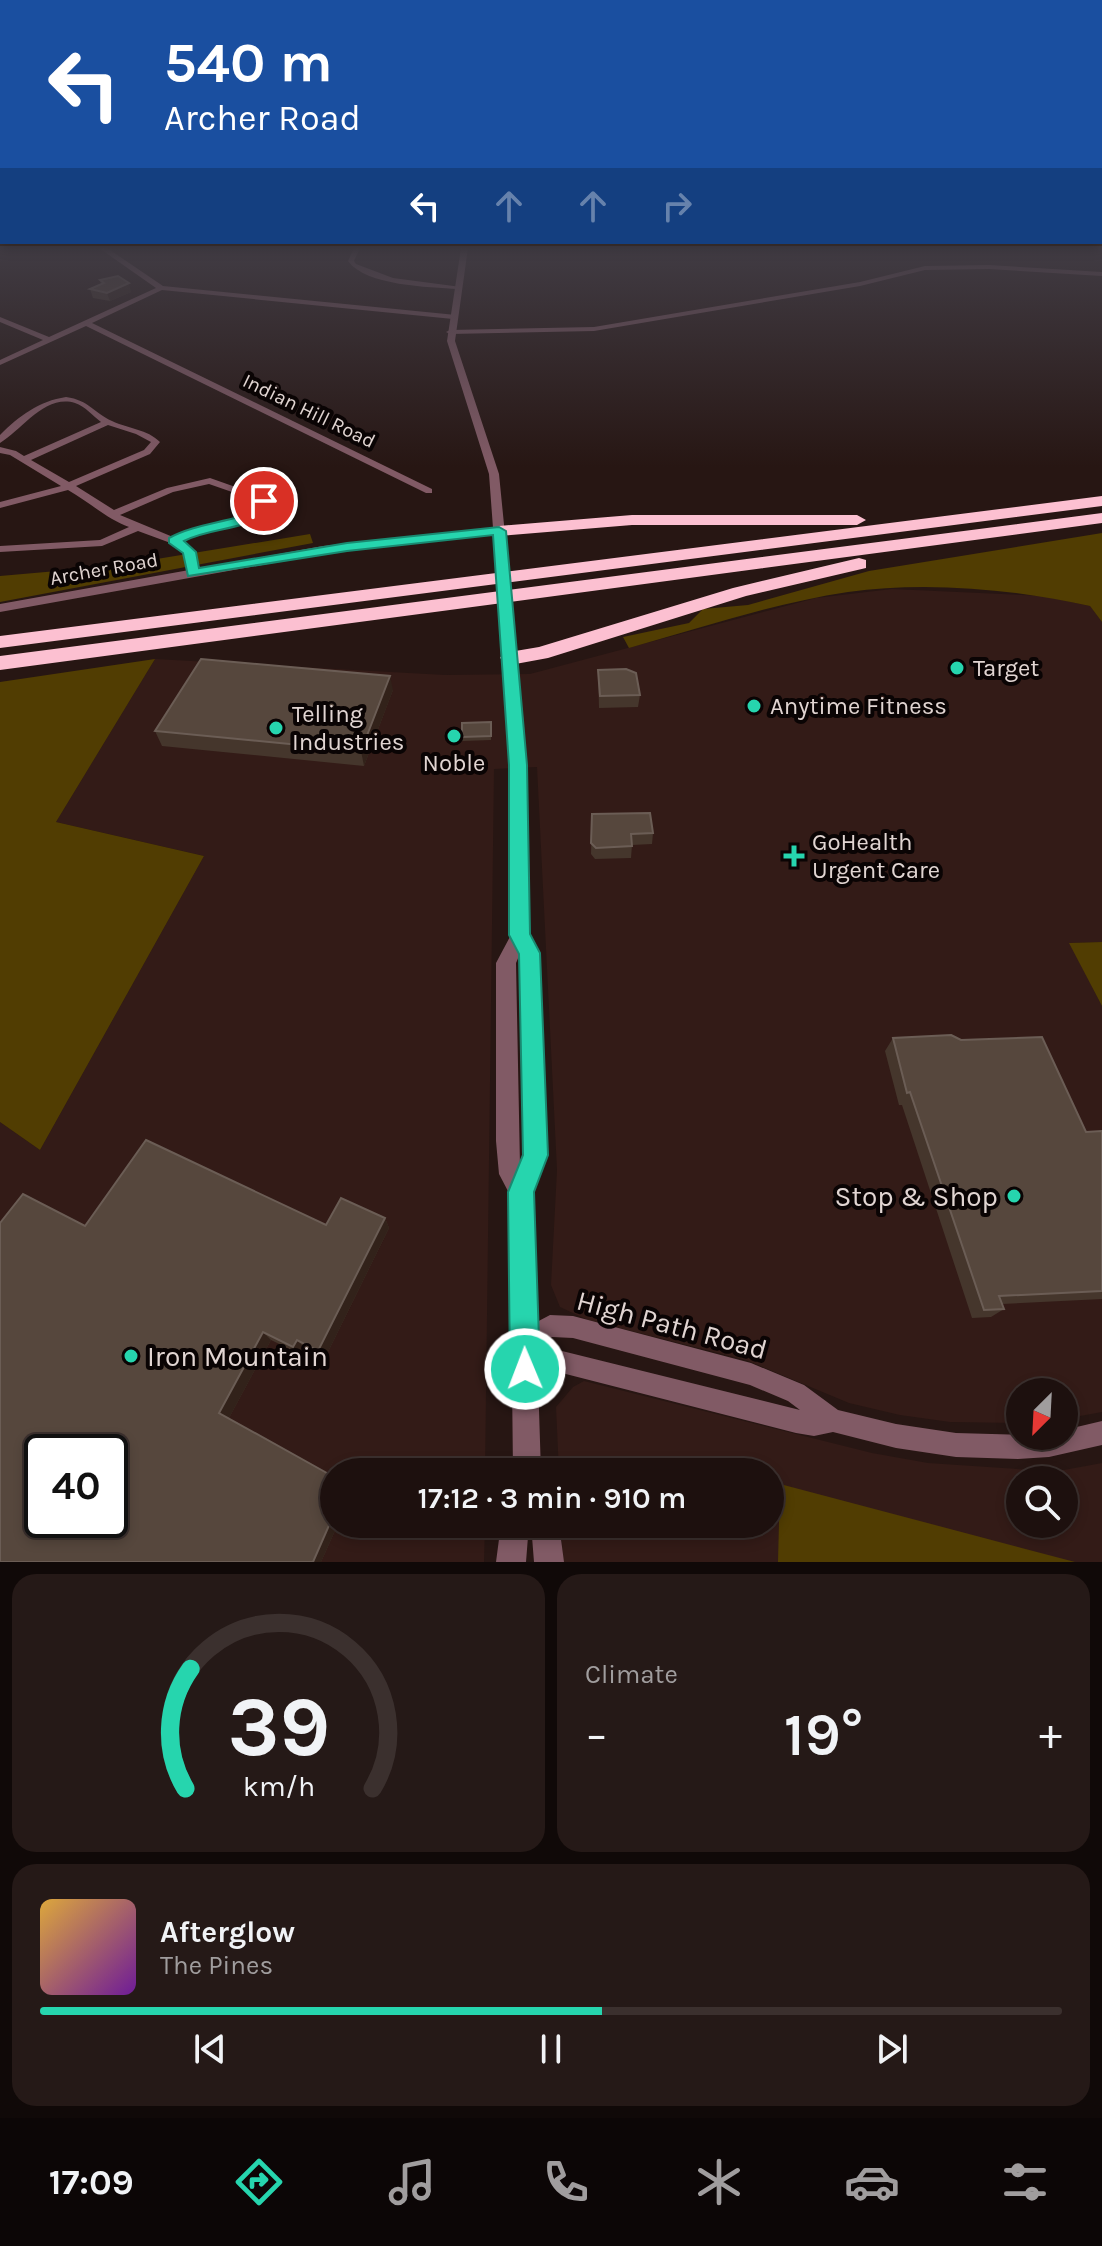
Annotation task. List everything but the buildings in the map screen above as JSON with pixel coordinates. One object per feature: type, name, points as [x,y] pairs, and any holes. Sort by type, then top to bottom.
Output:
[{"type":"highway","points":[[0,642],[1102,501]]},
{"type":"highway","points":[[499,531],[622,520],[995,515]]},
{"type":"highway","points":[[0,663],[1102,518]]},
{"type":"highway","points":[[510,658],[541,653],[740,592],[894,557],[990,540],[1012,530]]},
{"type":"street","points":[[4,321],[49,340]]},
{"type":"street","points":[[0,363],[91,321]]},
{"type":"street","points":[[452,321],[450,332],[490,455],[502,559],[518,765],[520,935],[506,963],[508,1166],[521,1192],[527,1458]]},
{"type":"street","points":[[450,332],[594,329],[642,321]]},
{"type":"street","name":"Indian Hill Road","points":[[86,323],[429,491]]},
{"type":"street","points":[[0,440],[21,420],[62,401],[82,403],[108,422],[148,435],[156,442],[153,448],[67,487],[28,501],[0,505]]},
{"type":"street","points":[[23,460],[108,422]]},
{"type":"street","points":[[0,450],[94,501],[111,515],[174,540],[189,552],[193,573]]},
{"type":"street","points":[[111,515],[170,490],[210,481],[266,504],[251,518],[197,529],[174,540]]},
{"type":"street","points":[[0,549],[102,543],[137,527]]},
{"type":"street","name":"Archer Road","points":[[0,608],[347,547],[499,531]]},
{"type":"street","name":"High Path Road","points":[[833,1420],[814,1424],[796,1421],[558,1361],[541,1355],[524,1341],[542,1329],[558,1325],[709,1361],[796,1393],[833,1420],[896,1436],[990,1447],[1049,1445],[1102,1433]]},
{"type":"street","points":[[511,1562],[514,1538]]},
{"type":"street","points":[[546,1538],[549,1562]]},
{"type":"shaded area","points":[[1102,533],[1102,622],[1090,606],[1061,600],[969,588],[908,587],[848,592],[793,603],[629,648],[623,637],[689,623],[703,609],[748,605],[869,571]]},
{"type":"shaded area","points":[[310,534],[313,543],[0,602],[0,576],[114,566]]},
{"type":"shaded area","points":[[892,589],[1044,596],[1090,606],[1102,622],[1102,942],[1070,943],[1102,1006],[1102,1412],[1078,1416],[1078,1378],[1006,1378],[1006,1423],[950,1422],[900,1415],[849,1403],[746,1360],[588,1320],[560,1307],[551,1285],[557,1170],[537,767],[494,769],[485,1458],[320,1458],[320,1538],[485,1538],[484,1562],[0,1562],[0,1122],[40,1150],[204,856],[56,822],[155,659],[445,675],[530,674],[816,598]]},
{"type":"shaded area","points":[[155,659],[56,822],[204,856],[40,1150],[0,1122],[0,682]]},
{"type":"shaded area","points":[[1102,942],[1102,1006],[1069,943]]},
{"type":"shaded area","points":[[584,1381],[872,1453],[928,1463],[1006,1468],[1006,1538],[1078,1538],[1078,1467],[1102,1463],[1102,1562],[563,1562],[562,1538],[784,1538],[784,1458],[558,1458],[556,1407],[573,1387]]},
{"type":"shaded area","points":[[784,1485],[1075,1562],[778,1562],[779,1538],[784,1538]]},
{"type":"place","name":"Target","points":[[957,668]]},
{"type":"place","name":"Anytime Fitness","points":[[754,706]]},
{"type":"place","name":"Telling Industries","points":[[276,728]]},
{"type":"place","name":"Noble","points":[[454,736]]},
{"type":"place","name":"GoHealth Urgent Care","points":[[794,856]]},
{"type":"place","name":"Stop & Shop","points":[[1014,1196]]},
{"type":"place","name":"Iron Mountain","points":[[131,1356]]},
{"type":"route","points":[[264,501],[263,510],[251,518],[197,529],[174,540],[189,552],[193,573],[347,547],[499,531],[518,765],[520,935],[530,953],[531,983],[536,1155],[521,1192],[525,1369]]}]
